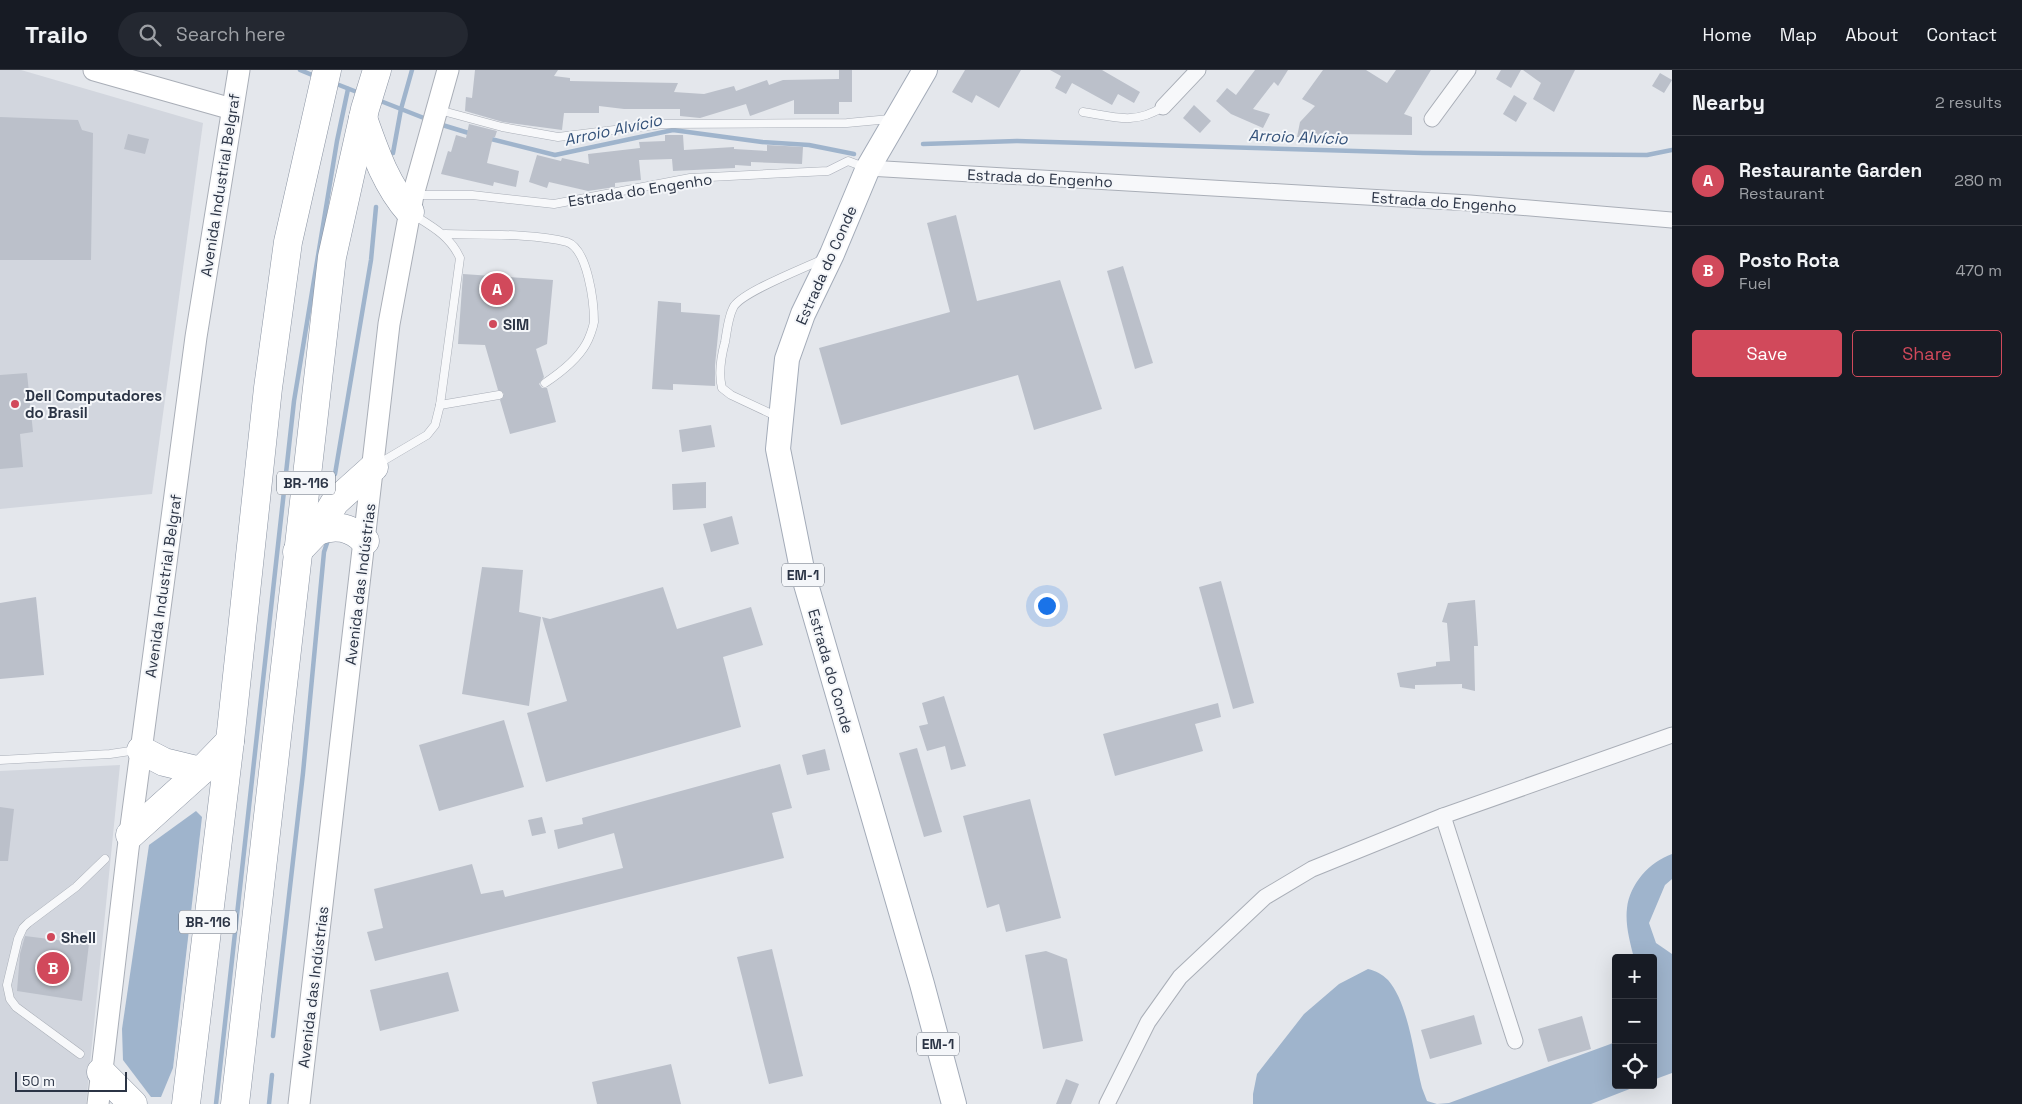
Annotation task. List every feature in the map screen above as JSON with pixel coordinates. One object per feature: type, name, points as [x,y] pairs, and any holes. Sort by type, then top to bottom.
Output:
[{"type":"highway","name":"BR-116","points":[[186,1104],[230,741],[268,388],[288,242],[319,100],[327,72]]},
{"type":"highway","name":"BR-116","points":[[235,1104],[332,257],[369,96]]},
{"type":"highway","points":[[369,96],[380,166],[397,198],[411,204]]},
{"type":"highway","points":[[297,552],[317,532],[334,502],[374,466]]},
{"type":"highway","points":[[317,532],[338,526],[357,534],[365,541]]},
{"type":"highway","points":[[130,834],[201,771],[230,741]]},
{"type":"highway","points":[[141,750],[164,762],[201,771]]},
{"type":"highway","points":[[102,1072],[133,1104]]},
{"type":"main road","points":[[94,70],[232,109]]},
{"type":"main road","name":"Avenida Industrial Belgraf","points":[[98,1104],[130,834],[196,337],[232,109],[240,70]]},
{"type":"main road","name":"Avenida das Indústrias","points":[[299,1104],[389,324],[411,204],[448,70]]},
{"type":"main road","name":"EM-1","points":[[894,124],[925,70]]},
{"type":"main road","name":"Estrada do Conde","points":[[894,124],[868,168],[832,254],[803,314],[787,359],[778,449],[803,574],[922,984],[954,1104]]},
{"type":"street","points":[[1163,107],[1198,70]]},
{"type":"street","points":[[1432,119],[1468,70]]},
{"type":"street","name":"Estrada do Engenho","points":[[868,168],[1470,203],[1672,220]]},
{"type":"street","points":[[1107,1104],[1148,1022],[1180,977],[1265,898],[1312,869],[1443,816],[1672,734]]},
{"type":"street","points":[[1443,816],[1515,1041]]},
{"type":"lane","points":[[1083,112],[1122,118],[1147,116],[1163,107]]},
{"type":"lane","points":[[435,117],[558,137],[663,124],[894,124]]},
{"type":"lane","name":"Estrada do Engenho","points":[[411,204],[472,195],[554,204],[690,178],[828,170],[848,161],[868,168]]},
{"type":"lane","points":[[374,466],[427,435],[434,425],[440,405],[460,258],[455,247],[445,234],[411,204]]},
{"type":"lane","points":[[445,234],[528,238],[569,243],[582,256],[588,271],[594,324],[586,344],[565,369],[545,383]]},
{"type":"lane","points":[[780,418],[731,395],[722,388],[720,378],[722,354],[733,308],[740,299],[756,290],[832,254]]},
{"type":"lane","points":[[440,405],[499,395]]},
{"type":"lane","points":[[0,760],[110,754],[141,750]]},
{"type":"lane","points":[[80,1054],[16,1007],[10,999],[7,985],[18,939],[28,922],[76,886],[105,859]]},
{"type":"shaded area","points":[[0,70],[21,70],[203,123],[152,494],[0,509]]},
{"type":"shaded area","name":"Shell","points":[[120,765],[86,1104],[0,1104],[0,771]]},
{"type":"water","points":[[196,811],[202,817],[173,1068],[161,1097],[151,1097],[123,1060],[122,1029],[149,845]]},
{"type":"water","points":[[1672,854],[1672,879],[1665,885],[1649,923],[1656,943],[1672,954],[1672,1073],[1657,1079],[1657,954],[1633,954],[1627,927],[1627,908],[1636,882],[1648,868]]},
{"type":"water","points":[[1368,969],[1383,976],[1395,990],[1410,1031],[1422,1088],[1427,1101],[1437,1104],[1253,1104],[1257,1074],[1304,1014],[1339,984]]},
{"type":"water","points":[[1612,1043],[1612,1089],[1630,1089],[1591,1104],[1437,1104],[1449,1103]]},
{"type":"building","points":[[475,70],[558,70],[554,76],[570,78],[570,81],[678,83],[674,92],[704,94],[734,86],[736,91],[767,80],[769,85],[783,80],[839,79],[839,70],[852,70],[852,102],[839,102],[839,114],[794,114],[794,100],[750,116],[746,104],[700,118],[680,116],[680,109],[624,109],[599,106],[599,113],[564,113],[562,130],[503,122],[465,111],[466,97],[472,98]]},
{"type":"building","points":[[965,70],[1021,70],[999,108],[976,95],[972,103],[952,92]]},
{"type":"building","points":[[1050,70],[1102,70],[1140,92],[1134,103],[1118,94],[1112,105],[1072,83],[1066,94],[1055,88],[1061,76]]},
{"type":"building","points":[[1255,70],[1288,70],[1278,86],[1274,82],[1253,109],[1270,114],[1263,128],[1231,114],[1216,101],[1227,88],[1236,95]]},
{"type":"building","points":[[1323,70],[1366,70],[1387,83],[1396,70],[1431,70],[1404,114],[1412,117],[1412,135],[1334,134],[1332,138],[1297,137],[1300,122],[1315,106],[1302,99]]},
{"type":"building","points":[[1501,70],[1521,70],[1511,88],[1496,79]]},
{"type":"building","points":[[1523,70],[1575,70],[1554,112],[1533,99],[1541,83]]},
{"type":"building","points":[[1660,73],[1672,80],[1664,93],[1652,86]]},
{"type":"building","points":[[1514,95],[1527,103],[1516,122],[1503,114]]},
{"type":"building","points":[[1194,105],[1211,121],[1200,133],[1183,118]]},
{"type":"building","points":[[0,117],[78,120],[82,130],[93,133],[91,260],[0,260]]},
{"type":"building","points":[[469,124],[497,131],[495,137],[493,137],[487,163],[519,171],[516,187],[494,182],[493,186],[441,174],[448,151],[451,152],[456,135],[466,138]]},
{"type":"building","points":[[128,134],[149,139],[145,154],[124,149]]},
{"type":"building","points":[[665,135],[683,135],[684,150],[734,147],[734,149],[767,151],[767,145],[803,147],[802,164],[751,162],[751,166],[735,165],[735,168],[673,171],[672,159],[639,160],[641,180],[615,183],[615,187],[588,191],[549,182],[547,188],[529,182],[537,155],[561,161],[562,158],[589,164],[588,154],[640,148],[639,142],[665,141]]},
{"type":"building","points":[[956,215],[977,301],[1060,280],[1102,409],[1034,430],[1018,375],[841,425],[819,348],[950,312],[927,223]]},
{"type":"building","points":[[1123,266],[1153,363],[1135,369],[1107,271]]},
{"type":"building","points":[[463,274],[553,280],[547,344],[536,349],[544,377],[539,384],[542,388],[547,388],[556,422],[510,434],[500,400],[504,394],[498,390],[485,345],[458,344]]},
{"type":"building","points":[[658,301],[681,303],[681,312],[720,315],[715,386],[673,384],[673,390],[652,389]]},
{"type":"building","name":"Dell Computadores do Brasil","points":[[27,373],[33,432],[20,434],[23,467],[0,469],[0,375]]},
{"type":"building","points":[[711,425],[715,447],[682,452],[679,430]]},
{"type":"building","points":[[706,482],[706,508],[673,510],[672,484]]},
{"type":"building","points":[[732,516],[739,544],[711,552],[703,524]]},
{"type":"building","points":[[482,567],[523,570],[519,612],[541,617],[529,706],[462,694]]},
{"type":"building","points":[[1221,581],[1254,703],[1233,709],[1199,587]]},
{"type":"building","points":[[663,587],[677,629],[751,607],[763,645],[723,657],[741,727],[546,782],[527,713],[567,701],[542,617],[550,619]]},
{"type":"building","points":[[36,597],[44,675],[0,679],[0,603]]},
{"type":"building","points":[[1475,600],[1478,646],[1474,646],[1475,691],[1462,688],[1462,684],[1415,685],[1415,689],[1400,687],[1397,673],[1436,666],[1436,662],[1450,661],[1447,623],[1442,622],[1448,603]]},
{"type":"building","points":[[944,696],[966,766],[951,770],[945,746],[927,751],[919,726],[928,724],[922,703]]},
{"type":"building","points":[[1218,703],[1221,717],[1195,724],[1203,751],[1115,776],[1103,734]]},
{"type":"building","points":[[504,720],[524,787],[439,811],[419,745]]},
{"type":"building","points":[[917,748],[942,832],[924,837],[899,753]]},
{"type":"building","points":[[825,749],[830,770],[807,775],[802,755]]},
{"type":"building","points":[[780,764],[792,808],[772,813],[784,858],[375,961],[367,932],[383,928],[374,889],[472,864],[481,894],[503,890],[505,897],[623,868],[614,833],[558,849],[554,830],[583,824],[582,818]]},
{"type":"building","points":[[1030,799],[1061,918],[1006,932],[999,904],[987,908],[963,816]]},
{"type":"building","points":[[0,807],[14,809],[8,861],[0,861]]},
{"type":"building","points":[[542,817],[546,833],[532,836],[528,820]]},
{"type":"building","points":[[25,936],[89,944],[82,1001],[17,991],[20,954]]},
{"type":"building","points":[[772,949],[803,1076],[769,1084],[737,957]]},
{"type":"building","points":[[1046,951],[1067,959],[1083,1041],[1043,1049],[1025,955]]},
{"type":"building","points":[[448,972],[459,1011],[380,1031],[370,990]]},
{"type":"building","points":[[1474,1015],[1482,1044],[1430,1059],[1421,1030]]},
{"type":"building","points":[[1582,1016],[1591,1049],[1548,1062],[1538,1029]]},
{"type":"building","points":[[671,1064],[681,1104],[597,1104],[592,1082]]},
{"type":"building","points":[[1066,1079],[1079,1084],[1071,1104],[1056,1104]]},
{"type":"waterway","name":"Arroio Alvício","points":[[300,70],[317,77]]},
{"type":"waterway","name":"Arroio Alvício","points":[[393,153],[401,109],[412,70]]},
{"type":"waterway","name":"Arroio Alvício","points":[[334,83],[362,94]]},
{"type":"waterway","points":[[216,1104],[294,401],[337,141],[348,89]]},
{"type":"waterway","name":"Arroio Alvício","points":[[378,100],[429,120]]},
{"type":"waterway","name":"Arroio Alvício","points":[[439,124],[472,134]]},
{"type":"waterway","name":"Arroio Alvício","points":[[487,138],[555,155],[673,130],[762,142],[809,145],[854,154]]},
{"type":"waterway","name":"Arroio Alvício","points":[[923,144],[1017,141],[1423,153],[1647,155],[1672,150]]},
{"type":"waterway","points":[[335,474],[371,260],[376,207]]},
{"type":"waterway","points":[[273,1036],[303,773],[324,552],[328,540]]},
{"type":"waterway","points":[[269,1104],[272,1075]]},
{"type":"place","name":"Restaurante Garden","points":[[497,289]]},
{"type":"place","name":"SIM","points":[[493,324]]},
{"type":"place","name":"Dell Computadores do Brasil","points":[[15,404]]},
{"type":"place","name":"Shell","points":[[51,937]]},
{"type":"place","name":"Posto Rota","points":[[53,968]]}]
